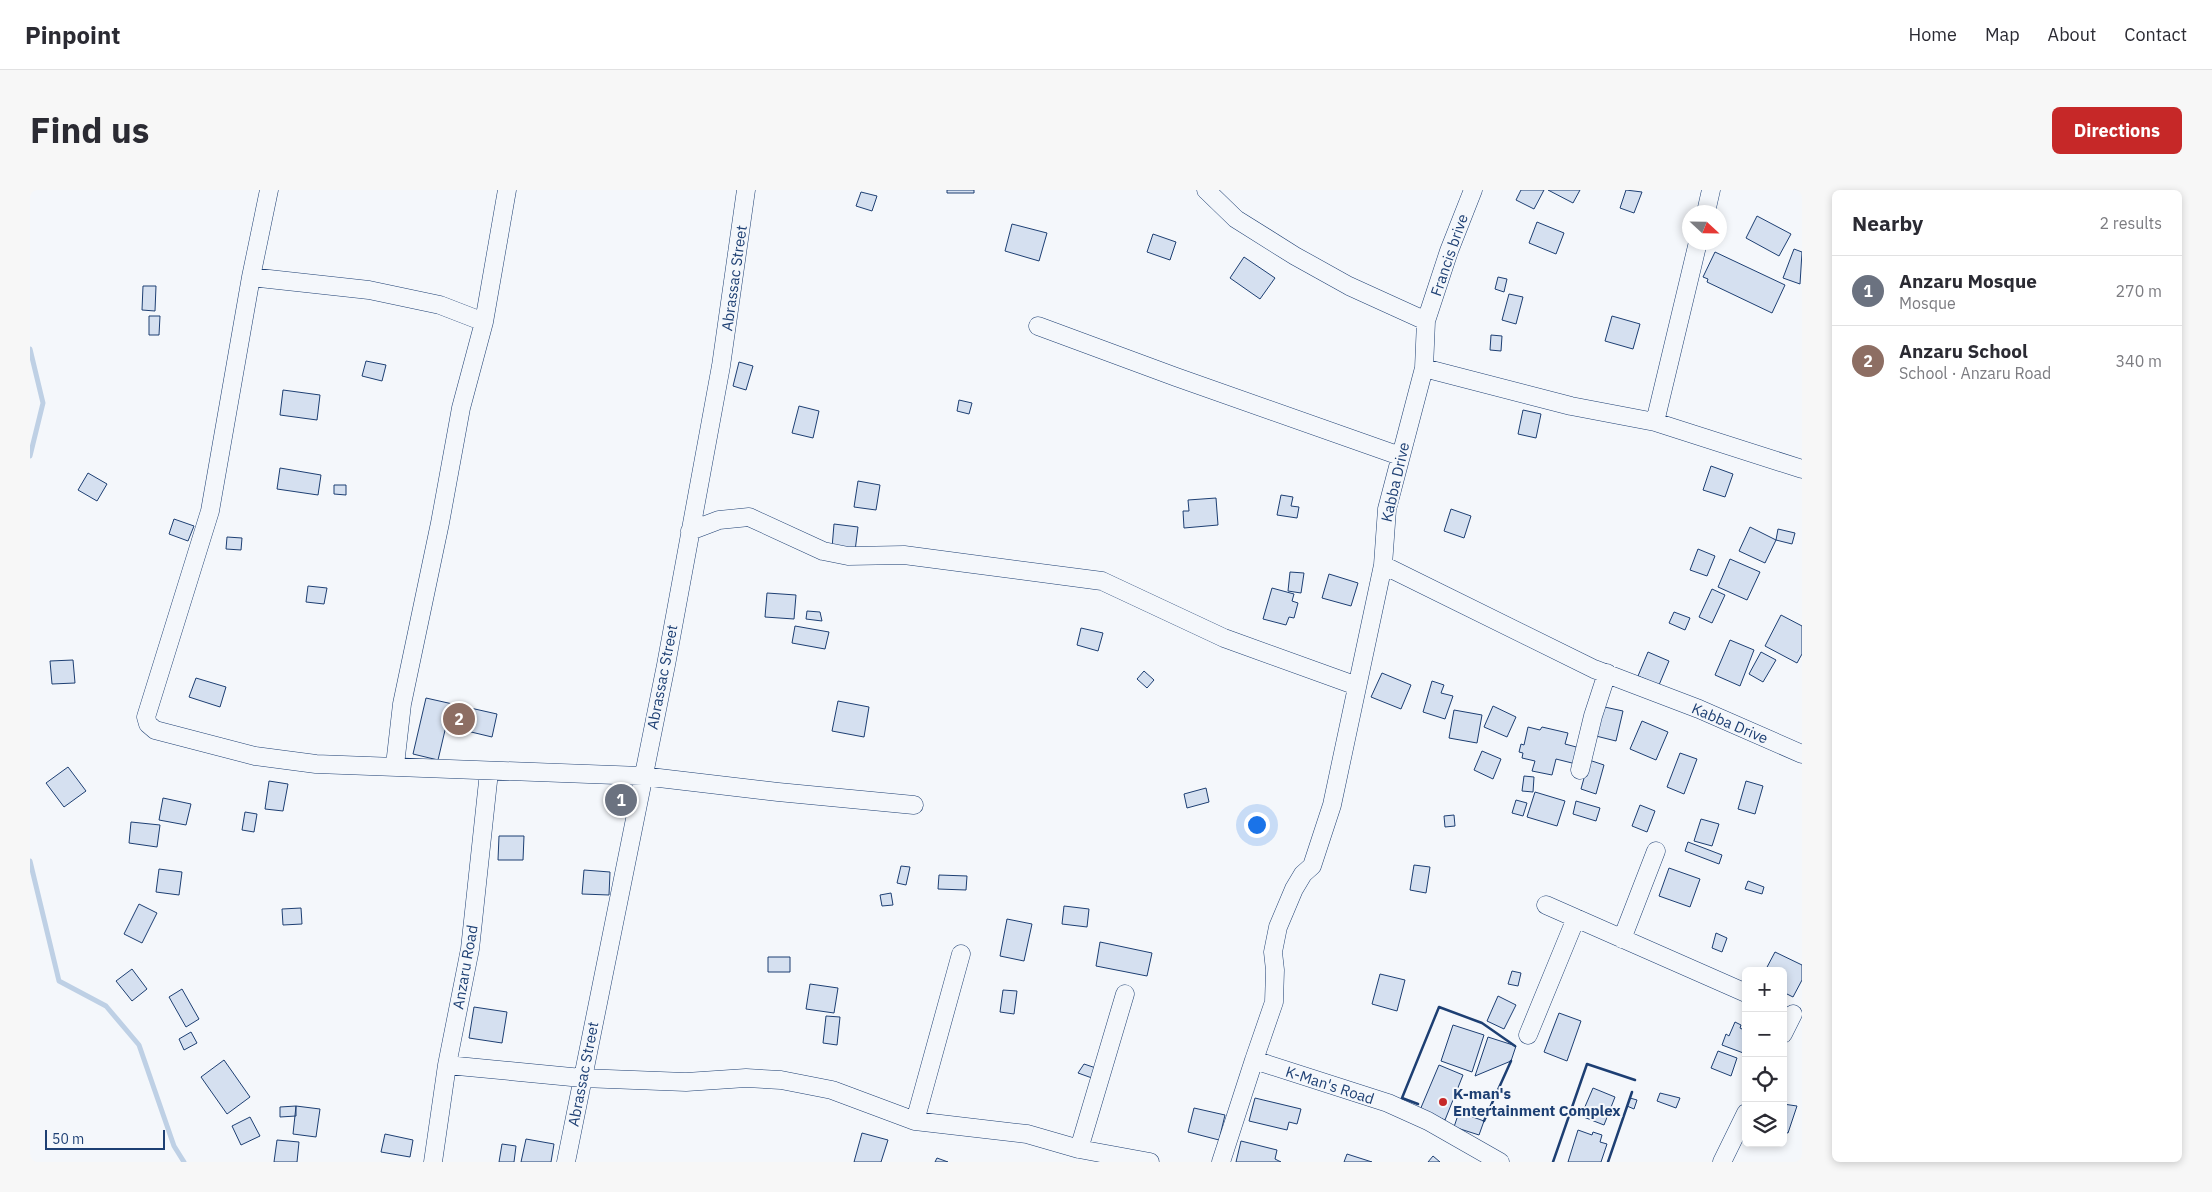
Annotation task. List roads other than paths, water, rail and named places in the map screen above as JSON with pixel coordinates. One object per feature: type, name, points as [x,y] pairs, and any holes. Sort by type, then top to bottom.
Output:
[{"type":"street","points":[[269,190],[251,277],[210,511],[146,717],[148,724],[155,730],[255,756],[316,764],[395,765],[489,772],[642,776],[914,805]]},
{"type":"street","points":[[395,765],[402,704],[440,523],[461,408],[484,322],[507,190]]},
{"type":"street","name":"Abrassac Street","points":[[566,1162],[642,776],[666,665],[721,366],[746,190]]},
{"type":"street","points":[[1206,190],[1236,220],[1295,256],[1349,286],[1426,321]]},
{"type":"street","name":"Francis brive","points":[[1426,321],[1449,250],[1473,190]]},
{"type":"street","points":[[1708,205],[1711,190]]},
{"type":"street","points":[[1655,422],[1696,250]]},
{"type":"street","points":[[251,277],[369,290],[440,305],[484,322]]},
{"type":"street","name":"Kabba Drive","points":[[1426,321],[1424,368],[1387,509],[1383,565],[1607,673],[1699,709],[1802,754]]},
{"type":"street","points":[[1038,326],[1400,456]]},
{"type":"street","points":[[1424,368],[1572,406],[1655,422],[1801,465]]},
{"type":"street","points":[[690,531],[719,520],[749,517],[823,551],[848,556],[904,555],[1102,581],[1224,638],[1357,686]]},
{"type":"street","points":[[1221,1162],[1274,1002],[1275,970],[1273,952],[1278,927],[1294,889],[1303,874],[1312,866],[1332,805],[1383,565]]},
{"type":"street","points":[[1580,770],[1593,716],[1607,673]]},
{"type":"street","name":"Anzaru Road","points":[[433,1162],[447,1065],[470,949],[489,772]]},
{"type":"street","points":[[1622,939],[1656,852]]},
{"type":"street","points":[[1546,905],[1742,991]]},
{"type":"street","points":[[1528,1035],[1576,918]]},
{"type":"street","points":[[915,1121],[961,954]]},
{"type":"street","points":[[1080,1149],[1125,994]]},
{"type":"street","points":[[1787,1028],[1796,1014]]},
{"type":"street","name":"K-Man's Road","points":[[1254,1060],[1388,1103],[1428,1121],[1500,1162]]},
{"type":"street","points":[[447,1065],[582,1078],[686,1082],[746,1078],[781,1080],[832,1090],[915,1121],[1027,1134],[1080,1149],[1150,1162]]},
{"type":"street","points":[[1722,1162],[1742,1121]]},
{"type":"waterway","points":[[30,349],[43,403],[30,456]]},
{"type":"waterway","points":[[30,861],[59,981],[106,1006],[139,1045],[174,1146],[184,1162]]},
{"type":"place","name":"Anzaru School","points":[[459,719]]},
{"type":"place","name":"Anzaru Mosque","points":[[621,800]]},
{"type":"place","name":"K-man's Entertainment Complex","points":[[1443,1102]]}]
